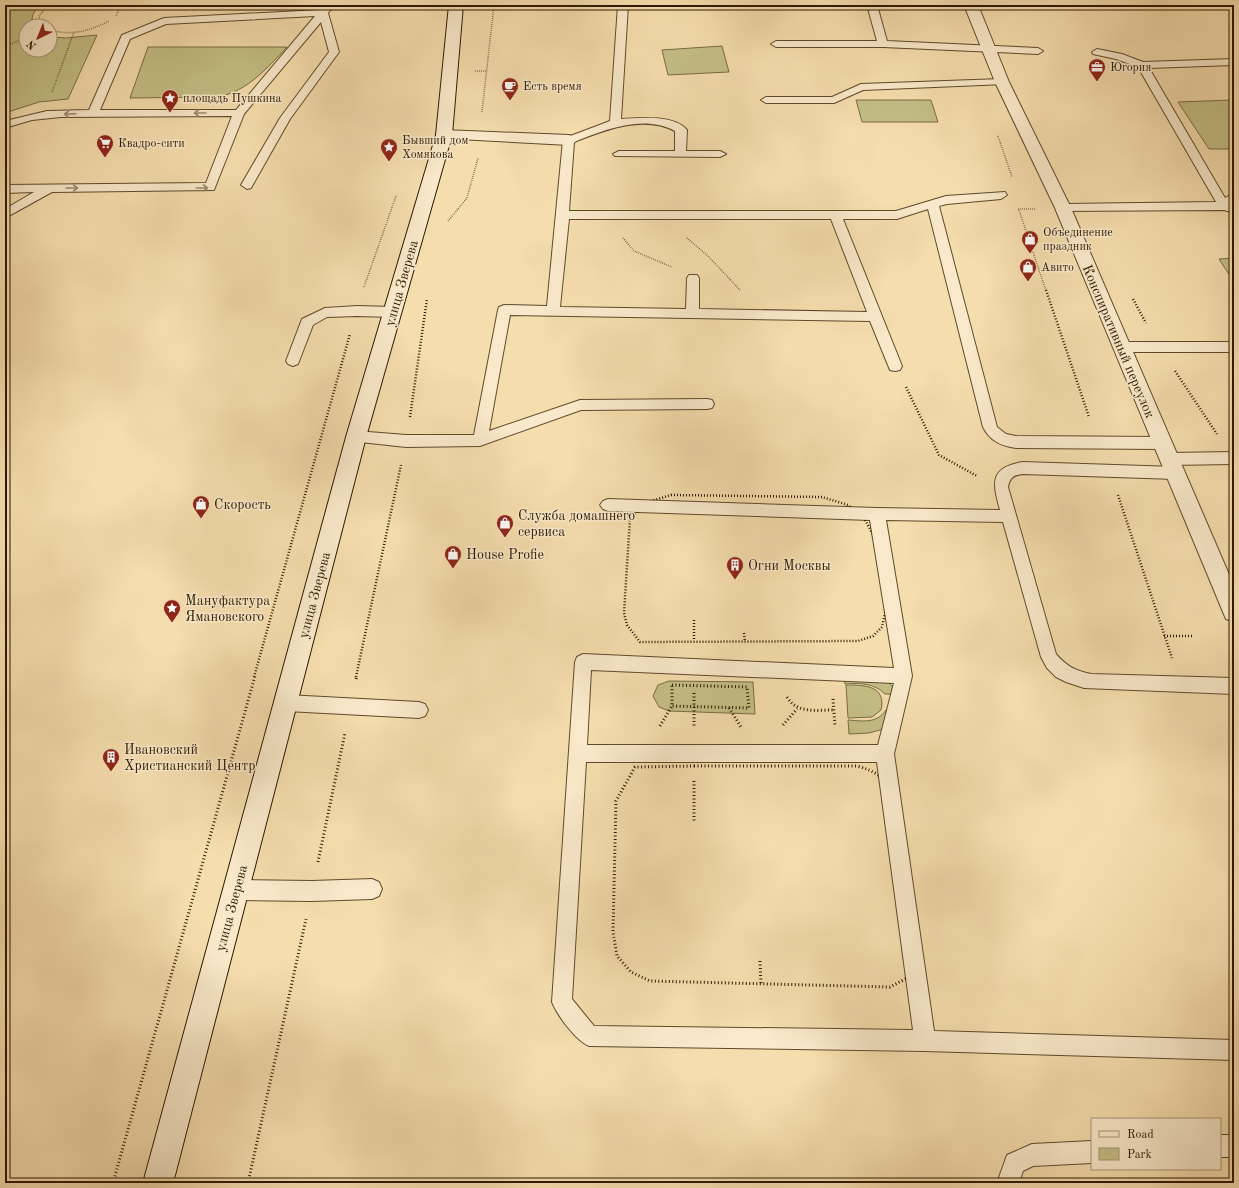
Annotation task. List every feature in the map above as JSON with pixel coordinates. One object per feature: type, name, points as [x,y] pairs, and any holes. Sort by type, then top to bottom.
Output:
[{"type":"street","name":"улица Зверева","points":[[158,1183],[356,438],[444,135],[456,5]]},
{"type":"street","name":"Конспиративный переулок","points":[[972,5],[1002,82],[1063,208],[1234,612]]},
{"type":"street","points":[[444,135],[569,140]]},
{"type":"lane","points":[[240,5],[241,16]]},
{"type":"lane","points":[[615,123],[624,5]]},
{"type":"lane","points":[[872,5],[883,44]]},
{"type":"lane","points":[[93,113],[126,37],[164,21],[326,9]]},
{"type":"lane","points":[[5,189],[210,188],[239,114],[326,9]]},
{"type":"lane","points":[[247,185],[285,118],[334,52],[326,9]]},
{"type":"lane","points":[[776,44],[883,44],[1038,51]]},
{"type":"lane","points":[[1097,52],[1118,56],[1142,65],[1234,62]]},
{"type":"lane","points":[[1142,65],[1229,208]]},
{"type":"lane","points":[[766,100],[834,100],[861,87],[936,83],[1002,82]]},
{"type":"lane","points":[[5,125],[19,119],[43,115],[93,113],[239,114]]},
{"type":"lane","points":[[553,311],[569,140],[615,123],[663,122],[672,124],[681,130],[680,154]]},
{"type":"lane","points":[[619,154],[720,154]]},
{"type":"lane","points":[[5,214],[50,189]]},
{"type":"lane","points":[[563,215],[897,215],[946,200],[1001,195]]},
{"type":"lane","points":[[1229,208],[1234,198]]},
{"type":"lane","points":[[933,204],[990,427],[994,434],[1000,438],[1016,442],[1098,442],[1169,458],[1234,458]]},
{"type":"lane","points":[[1063,208],[1229,208]]},
{"type":"lane","points":[[836,215],[895,366]]},
{"type":"lane","points":[[692,314],[693,278]]},
{"type":"lane","points":[[480,440],[504,310],[875,317]]},
{"type":"lane","points":[[293,361],[307,322],[325,313],[356,311],[393,312]]},
{"type":"lane","points":[[1122,347],[1234,347]]},
{"type":"lane","points":[[356,438],[406,441],[480,440],[580,405],[706,404]]},
{"type":"lane","points":[[1169,458],[1111,472],[1023,468],[1006,472],[1002,478],[1001,487],[1049,657],[1056,667],[1066,675],[1084,681],[1234,686]]},
{"type":"lane","points":[[608,505],[877,514],[1007,511]]},
{"type":"lane","points":[[877,514],[904,676],[885,754],[925,1041]]},
{"type":"lane","points":[[904,676],[583,662],[576,753],[562,1002],[589,1036],[925,1041],[1234,1050]]},
{"type":"lane","points":[[286,703],[419,710]]},
{"type":"lane","points":[[576,753],[694,760],[837,760],[885,754]]},
{"type":"lane","points":[[236,890],[312,891],[372,889]]},
{"type":"lane","points":[[1221,1146],[1234,1146]]},
{"type":"lane","points":[[1008,1183],[1016,1163],[1032,1155],[1091,1152]]},
{"type":"path","points":[[39,18],[39,16],[48,5]]},
{"type":"path","points":[[58,31],[74,32],[102,26],[112,20],[119,13],[122,5]]},
{"type":"path","points":[[446,224],[467,198],[479,153],[478,136],[494,5]]},
{"type":"path","points":[[43,115],[74,32]]},
{"type":"path","points":[[5,47],[18,41]]},
{"type":"path","points":[[997,134],[1012,173],[1014,191],[1019,210],[1098,442]]},
{"type":"path","points":[[113,1183],[356,311],[398,191]]},
{"type":"path","points":[[1001,195],[1014,191]]},
{"type":"path","points":[[1019,210],[1063,208]]},
{"type":"path","points":[[604,215],[634,252],[676,269],[693,278]]},
{"type":"path","points":[[248,1183],[312,891],[406,441],[427,295]]},
{"type":"path","points":[[895,366],[939,455],[975,474],[1007,511]]},
{"type":"path","points":[[1111,472],[1181,684]]},
{"type":"path","points":[[671,495],[822,497],[848,505],[864,518],[875,538],[886,610],[882,627],[873,636],[863,639],[829,641],[640,642],[628,626],[624,613],[630,519],[639,507],[652,498],[671,495]]},
{"type":"path","points":[[694,620],[694,823]]},
{"type":"path","points":[[744,633],[745,642]]},
{"type":"path","points":[[1164,636],[1192,636]]},
{"type":"path","points":[[829,641],[837,760]]},
{"type":"path","points":[[672,685],[694,686],[747,687],[749,708],[672,706],[672,685]]},
{"type":"path","points":[[694,760],[837,760],[874,771],[887,780],[894,794],[919,957],[914,972],[905,981],[890,987],[650,981],[631,972],[618,956],[613,932],[616,801],[634,767],[694,760]]},
{"type":"path","points":[[760,961],[761,984]]},
{"type":"green space","points":[[5,5],[40,5],[33,14],[32,18],[18,18],[18,58],[58,58],[58,38],[97,35],[68,99],[39,102],[5,113]]},
{"type":"green space","points":[[722,46],[729,72],[668,75],[662,50]]},
{"type":"green space","points":[[148,47],[287,47],[256,78],[239,90],[229,94],[218,97],[130,98]]},
{"type":"green space","points":[[856,100],[931,100],[938,122],[862,122]]},
{"type":"green space","points":[[1233,100],[1234,149],[1209,149],[1178,102]]},
{"type":"green space","points":[[1234,258],[1234,282],[1219,259]]},
{"type":"green space","points":[[843,671],[889,683],[899,694],[885,694],[881,690],[866,684],[845,684]]},
{"type":"green space","points":[[669,681],[753,682],[755,714],[669,711],[659,707],[653,696],[658,685]]},
{"type":"green space","points":[[846,685],[866,686],[877,691],[882,702],[881,710],[872,717],[848,718]]},
{"type":"green space","points":[[886,710],[900,710],[887,728],[869,733],[849,734],[848,720],[874,720]]},
{"type":"place","name":"Югория","points":[[1097,82]]},
{"type":"place","name":"Есть время","points":[[510,101]]},
{"type":"place","name":"площадь Пушкина","points":[[170,113]]},
{"type":"place","name":"Квадро-сити","points":[[105,158]]},
{"type":"place","name":"Бывший дом Хомякова","points":[[389,162]]},
{"type":"place","name":"Объединение праздник","points":[[1030,254]]},
{"type":"place","name":"Авито","points":[[1028,282]]},
{"type":"place","name":"Скорость","points":[[201,519]]},
{"type":"place","name":"Служба домашнего сервиса","points":[[505,538]]},
{"type":"place","name":"House Profie","points":[[453,569]]},
{"type":"place","name":"Огни Москвы","points":[[735,580]]},
{"type":"place","name":"Мануфактура Ямановского","points":[[172,623]]},
{"type":"place","name":"Ивановский Христианский Центр","points":[[111,772]]}]
